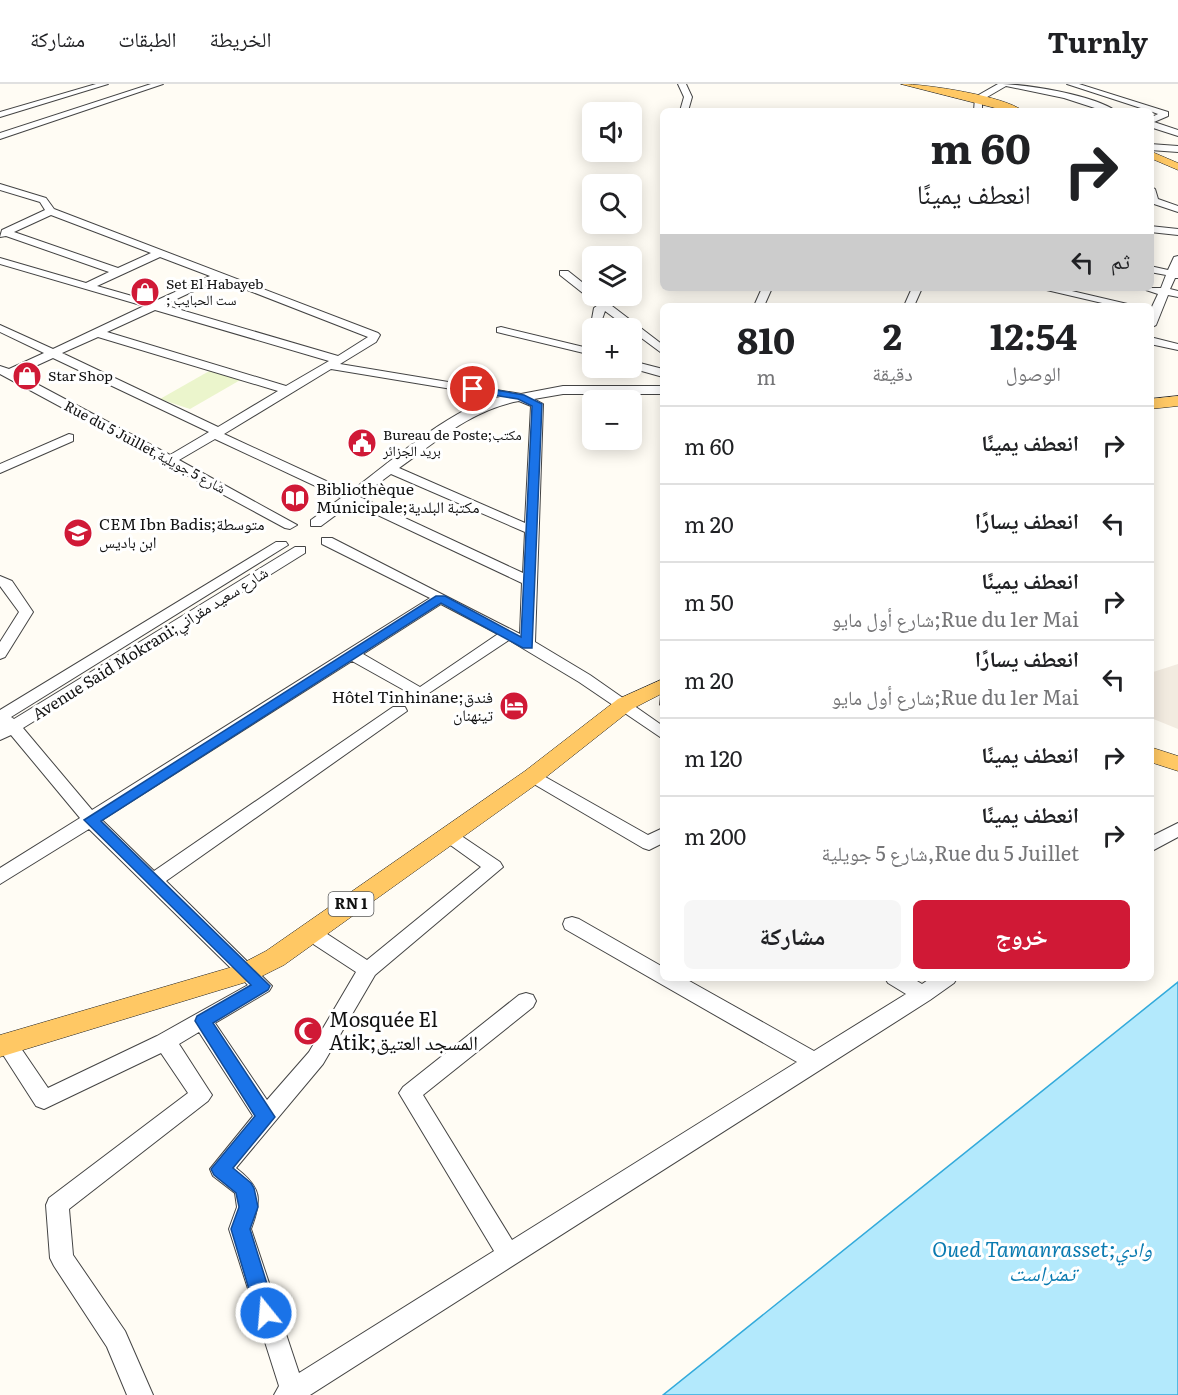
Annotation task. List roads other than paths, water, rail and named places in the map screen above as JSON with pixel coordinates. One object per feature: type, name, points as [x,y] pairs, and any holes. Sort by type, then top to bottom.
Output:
[{"type":"main road","points":[[906,84],[978,99],[1008,108]]},
{"type":"main road","points":[[1159,154],[1178,166]]},
{"type":"main road","points":[[1154,404],[1178,401]]},
{"type":"main road","name":"RN 1","points":[[3,1045],[248,972],[275,958],[533,776],[625,704],[660,686]]},
{"type":"main road","points":[[1154,755],[1178,764]]},
{"type":"main road","points":[[1154,769],[1178,778]]},
{"type":"street","points":[[0,115],[104,84]]},
{"type":"street","points":[[117,84],[139,91]]},
{"type":"street","points":[[0,136],[159,84]]},
{"type":"street","points":[[682,84],[688,97],[685,108]]},
{"type":"street","points":[[978,108],[978,99],[1005,84],[1066,96],[1103,108]]},
{"type":"street","points":[[1071,84],[1146,108]]},
{"type":"street","points":[[1154,110],[1165,114],[1154,120]]},
{"type":"street","points":[[0,124],[19,130]]},
{"type":"street","points":[[1154,124],[1178,133]]},
{"type":"street","points":[[1159,154],[1178,149]]},
{"type":"street","points":[[0,187],[43,200],[50,211],[374,335],[372,340],[335,363],[171,460]]},
{"type":"street","points":[[1154,201],[1178,209]]},
{"type":"street","points":[[2,233],[38,219],[50,211]]},
{"type":"street","points":[[1154,229],[1178,232]]},
{"type":"street","points":[[2,233],[118,272]]},
{"type":"street","points":[[86,287],[160,253]]},
{"type":"street","points":[[1154,309],[1174,274],[1178,259]]},
{"type":"street","points":[[0,261],[335,363],[520,397],[537,404],[527,645]]},
{"type":"street","points":[[1154,270],[1174,274]]},
{"type":"street","points":[[564,273],[660,349]]},
{"type":"street","points":[[5,371],[54,353],[220,275]]},
{"type":"street","points":[[1154,290],[1178,294]]},
{"type":"street","points":[[1058,291],[1116,303]]},
{"type":"street","points":[[596,318],[599,308],[607,307]]},
{"type":"street","points":[[0,328],[349,499],[530,581]]},
{"type":"street","points":[[501,330],[582,349]]},
{"type":"street","points":[[98,333],[289,391]]},
{"type":"street","points":[[1154,341],[1178,347]]},
{"type":"street","points":[[642,367],[660,372]]},
{"type":"street","name":"Rue du 5 Juillet,شارع 5 جويلية","points":[[5,371],[290,525]]},
{"type":"street","points":[[300,550],[281,545],[277,537],[290,525],[316,523],[475,410],[493,402],[563,390],[660,390]]},
{"type":"street","points":[[0,469],[69,438]]},
{"type":"street","points":[[390,469],[531,530]]},
{"type":"street","points":[[316,523],[327,529],[329,533],[327,541],[527,645],[625,704],[660,733]]},
{"type":"street","name":"Avenue Said Mokrani;شارع سعيد مقراني","points":[[3,723],[300,550],[314,548],[327,541]]},
{"type":"street","name":"Avenue Said Mokrani;شارع سعيد مقراني","points":[[3,723],[281,545]]},
{"type":"street","points":[[0,580],[7,584],[26,612],[0,654]]},
{"type":"street","points":[[0,877],[440,598]]},
{"type":"street","points":[[352,654],[420,694],[507,635]]},
{"type":"street","points":[[154,880],[399,711]]},
{"type":"street","points":[[3,723],[91,820],[262,986],[164,1042],[44,1100],[3,1045]]},
{"type":"street","points":[[533,776],[658,843]]},
{"type":"street","points":[[1154,844],[1178,829]]},
{"type":"street","points":[[448,835],[494,867],[368,970],[316,1058],[220,1169],[245,1188],[248,1207],[240,1229],[290,1393],[942,981]]},
{"type":"street","points":[[572,924],[660,974]]},
{"type":"street","points":[[311,933],[368,970]]},
{"type":"street","points":[[672,981],[815,1062]]},
{"type":"street","points":[[901,981],[923,993]]},
{"type":"street","points":[[509,1255],[410,1093],[525,1001]]},
{"type":"street","points":[[203,1021],[266,1117]]},
{"type":"street","points":[[140,1395],[116,1339],[62,1258],[57,1205],[201,1095],[172,1050],[164,1042]]},
{"type":"water","name":"Oued Tamanrasset;وادي تمنراست","points":[[1178,982],[1178,1395],[663,1395]]},
{"type":"place","name":"Set El Habayeb ; ست الحبايب","points":[[145,292]]},
{"type":"place","name":"Star Shop","points":[[27,376]]},
{"type":"place","name":"Bureau de Poste;مكتب بريد الجزائر","points":[[362,443]]},
{"type":"place","name":"Bibliothèque Municipale;مكتبة البلدية","points":[[295,498]]},
{"type":"place","name":"CEM Ibn Badis;متوسطة ابن باديس","points":[[78,533]]},
{"type":"place","name":"Hôtel Tinhinane;فندق تينهنان","points":[[514,706]]},
{"type":"place","name":"Mosquée El Atik;المسجد العتيق","points":[[308,1031]]}]
